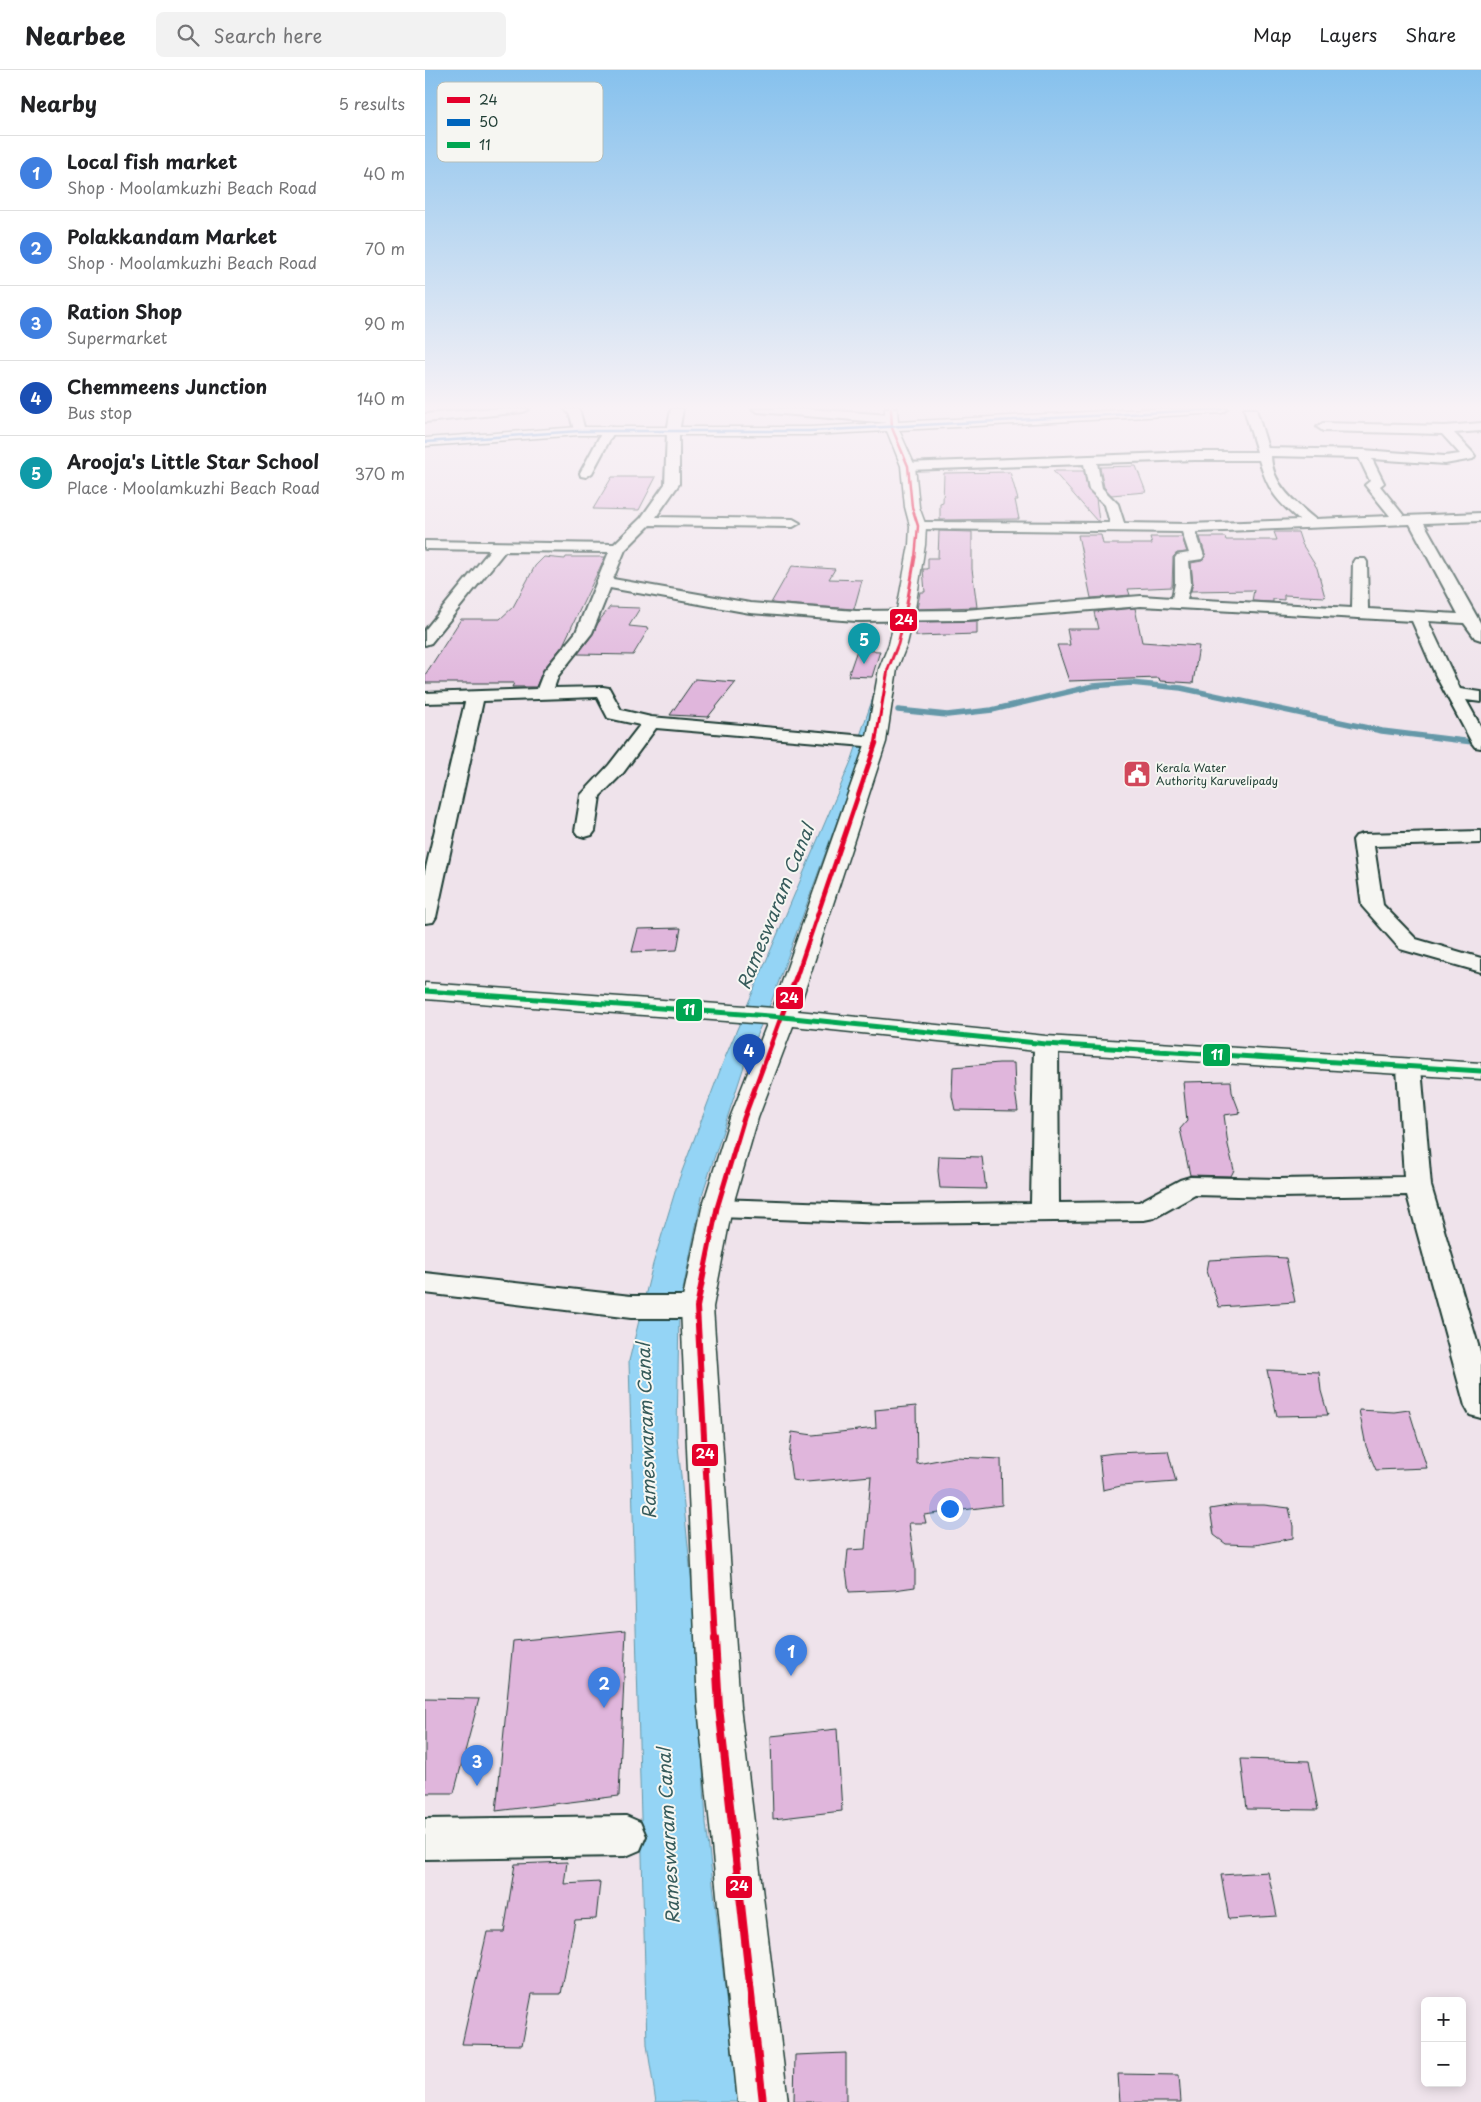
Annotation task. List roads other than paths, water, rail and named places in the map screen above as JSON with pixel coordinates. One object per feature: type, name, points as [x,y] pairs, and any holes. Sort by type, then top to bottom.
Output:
[{"type":"street","points":[[543,695],[550,674],[584,633],[618,548],[646,521],[658,504]]},
{"type":"street","points":[[763,2102],[719,1707],[697,1307],[717,1208],[744,1118],[868,742],[888,669],[898,644],[917,545],[918,526],[912,504]]},
{"type":"street","points":[[1111,504],[1118,527]]},
{"type":"street","points":[[1288,504],[1309,522]]},
{"type":"street","points":[[1387,504],[1400,520]]},
{"type":"street","points":[[918,526],[1188,528],[1481,517]]},
{"type":"street","points":[[1415,520],[1469,619],[1481,635]]},
{"type":"street","points":[[646,521],[793,523]]},
{"type":"street","points":[[1179,603],[1183,583],[1182,558],[1197,556],[1188,528]]},
{"type":"street","points":[[425,545],[618,548]]},
{"type":"street","points":[[425,640],[501,546]]},
{"type":"street","points":[[1360,562],[1360,613]]},
{"type":"street","points":[[604,582],[750,608],[856,616],[905,614],[965,615],[1141,601],[1469,619]]},
{"type":"street","points":[[1461,603],[1481,604]]},
{"type":"street","points":[[1418,616],[1444,676],[1480,741]]},
{"type":"street","points":[[425,698],[475,698],[603,692],[614,714],[651,722],[868,742]]},
{"type":"street","points":[[1453,693],[1481,697]]},
{"type":"street","points":[[425,917],[427,894],[475,698]]},
{"type":"street","points":[[585,831],[591,796],[616,769],[651,722]]},
{"type":"street","points":[[1481,837],[1363,840],[1373,906],[1408,944],[1481,965]]},
{"type":"street","points":[[425,991],[777,1017],[1046,1044],[1481,1071]]},
{"type":"street","points":[[1045,1212],[1046,1044]]},
{"type":"street","points":[[1409,1068],[1418,1186],[1449,1301],[1481,1406]]},
{"type":"street","points":[[717,1208],[888,1214],[1144,1211],[1190,1186],[1278,1188],[1418,1186]]},
{"type":"street","points":[[425,1283],[631,1307],[697,1307]]},
{"type":"street","points":[[425,1839],[626,1836]]},
{"type":"water","name":"Rameswaram Canal","points":[[900,619],[881,708],[861,755],[772,1000],[747,1057],[703,1192],[679,1309],[677,1436],[694,1606],[706,1823],[738,2102],[656,2102],[647,2045],[629,1361],[653,1264],[678,1182],[724,1060],[852,759]]},
{"type":"waterway","points":[[898,710],[947,715],[992,710],[1093,686],[1131,683],[1181,688],[1382,731],[1481,743]]},
{"type":"place","name":"Arooja's Little Star School","points":[[864,664]]},
{"type":"place","name":"Kerala Water Authority Karuvelipady","points":[[1137,774]]},
{"type":"place","name":"Chemmeens Junction","points":[[749,1075]]},
{"type":"place","name":"Local fish market","points":[[791,1676]]},
{"type":"place","name":"Polakkandam Market","points":[[604,1708]]},
{"type":"place","name":"Ration Shop","points":[[477,1786]]}]
